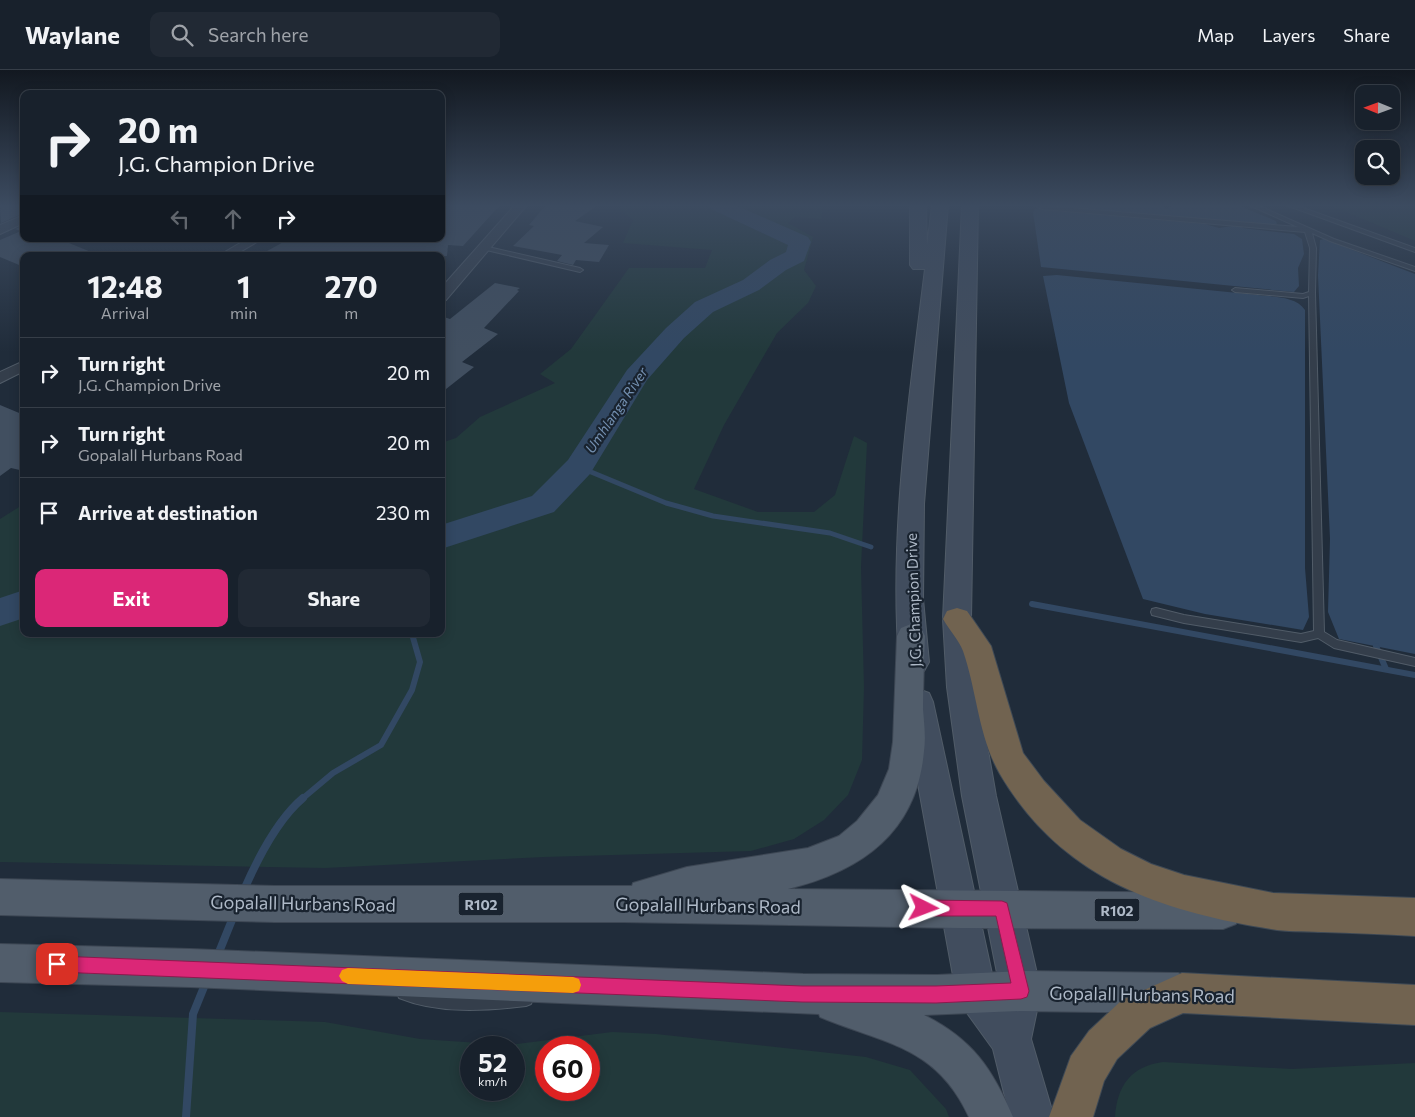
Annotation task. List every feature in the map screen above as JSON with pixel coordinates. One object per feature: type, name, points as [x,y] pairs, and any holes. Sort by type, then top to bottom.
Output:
[{"type":"highway","points":[[957,619],[976,646],[1002,743],[1011,762],[1032,792],[1068,832],[1108,861],[1144,880],[1184,893],[1273,911]]},
{"type":"highway","name":"Gopalall Hurbans Road","points":[[1273,911],[1415,917]]},
{"type":"highway","points":[[1071,1117],[1086,1071],[1103,1045],[1136,1014],[1182,993]]},
{"type":"highway","name":"Gopalall Hurbans Road","points":[[1182,993],[1415,1005]]},
{"type":"main road","points":[[623,904],[689,884],[774,874],[821,863],[843,853],[864,838],[889,810],[903,781],[908,753],[908,677],[911,636]]},
{"type":"main road","name":"Gopalall Hurbans Road","points":[[0,897],[275,904],[623,904],[960,910],[1273,911]]},
{"type":"main road","name":"Gopalall Hurbans Road","points":[[0,963],[190,968],[802,994],[936,994],[1021,991],[1182,993]]},
{"type":"main road","points":[[802,994],[889,1019],[917,1030],[960,1064],[972,1079],[991,1117]]},
{"type":"street","points":[[445,292],[479,254]]},
{"type":"street","points":[[919,254],[920,289],[928,320]]},
{"type":"street","name":"J.G. Champion Drive","points":[[935,254],[911,495],[909,560],[911,636],[920,714],[976,992],[1011,1039],[1032,1117]]},
{"type":"street","name":"J.G. Champion Drive","points":[[969,254],[957,619],[963,696],[979,796],[1021,991],[1011,1039]]},
{"type":"street","points":[[969,277],[977,261],[978,254]]},
{"type":"street","points":[[0,378],[20,370]]},
{"type":"lane","points":[[510,254],[580,270]]},
{"type":"lane","points":[[1313,254],[1312,293],[1319,634]]},
{"type":"lane","points":[[1373,254],[1415,269]]},
{"type":"lane","points":[[1235,290],[1303,296],[1312,293]]},
{"type":"lane","points":[[1156,612],[1184,620],[1302,638],[1319,634],[1334,644],[1415,662]]},
{"type":"lane","points":[[368,977],[395,991],[426,1000],[473,1003],[542,998],[598,986]]},
{"type":"green space","points":[[710,254],[808,254],[804,270],[816,286],[808,303],[777,333],[724,425],[694,489],[758,512],[814,512],[835,495],[854,436],[867,443],[861,567],[864,687],[862,760],[848,795],[824,820],[794,839],[751,851],[544,857],[325,868],[0,862],[0,519],[20,506],[20,637],[445,637],[445,442],[456,438],[480,417],[555,383],[540,374],[571,349],[629,268],[705,268]]},
{"type":"green space","points":[[0,1012],[325,1022],[420,1039],[460,1042],[460,1101],[525,1101],[525,1043],[535,1042],[535,1101],[600,1101],[600,1036],[580,1036],[612,1032],[656,1034],[866,1057],[910,1070],[946,1109],[949,1117],[0,1117]]},
{"type":"green space","points":[[1163,1062],[1292,1069],[1415,1063],[1415,1117],[1115,1117],[1119,1096],[1128,1079],[1142,1068]]},
{"type":"water","points":[[1039,254],[1304,254],[1298,268],[1299,286],[1294,292],[1041,267]]},
{"type":"water","points":[[1319,254],[1363,254],[1415,274],[1415,654],[1339,639],[1328,612],[1330,539],[1318,275]]},
{"type":"water","points":[[1057,275],[1277,297],[1296,302],[1305,310],[1305,568],[1309,617],[1303,630],[1205,614],[1143,599],[1069,403],[1043,276]]},
{"type":"building","points":[[0,254],[20,254],[20,265],[0,257]]},
{"type":"building","points":[[556,254],[604,254],[599,262],[576,260],[573,265],[557,261],[562,255]]},
{"type":"building","points":[[495,283],[520,288],[484,328],[498,334],[462,362],[474,367],[445,390],[445,317],[450,319]]},
{"type":"building","points":[[0,405],[20,413],[20,470],[11,468],[0,476]]},
{"type":"waterway","name":"Umhlanga River","points":[[445,536],[543,504],[579,467],[636,376],[675,333],[704,307],[751,285],[797,254]]},
{"type":"waterway","points":[[579,467],[666,503],[713,516],[830,533],[871,547]]},
{"type":"waterway","points":[[1032,604],[1415,675]]},
{"type":"waterway","name":"Umhlanga River","points":[[0,612],[20,605]]},
{"type":"waterway","points":[[302,799],[333,773],[381,745],[412,690],[420,662],[413,637]]},
{"type":"waterway","points":[[1376,646],[1386,669]]},
{"type":"waterway","points":[[243,892],[276,829],[302,799]]},
{"type":"waterway","points":[[217,957],[234,915]]},
{"type":"waterway","points":[[186,1117],[193,1014],[206,982]]},
{"type":"slow traffic","points":[[348,976],[573,985]]},
{"type":"route","points":[[57,964],[802,994],[936,994],[1021,991],[1002,909],[960,910],[924,908]]}]
